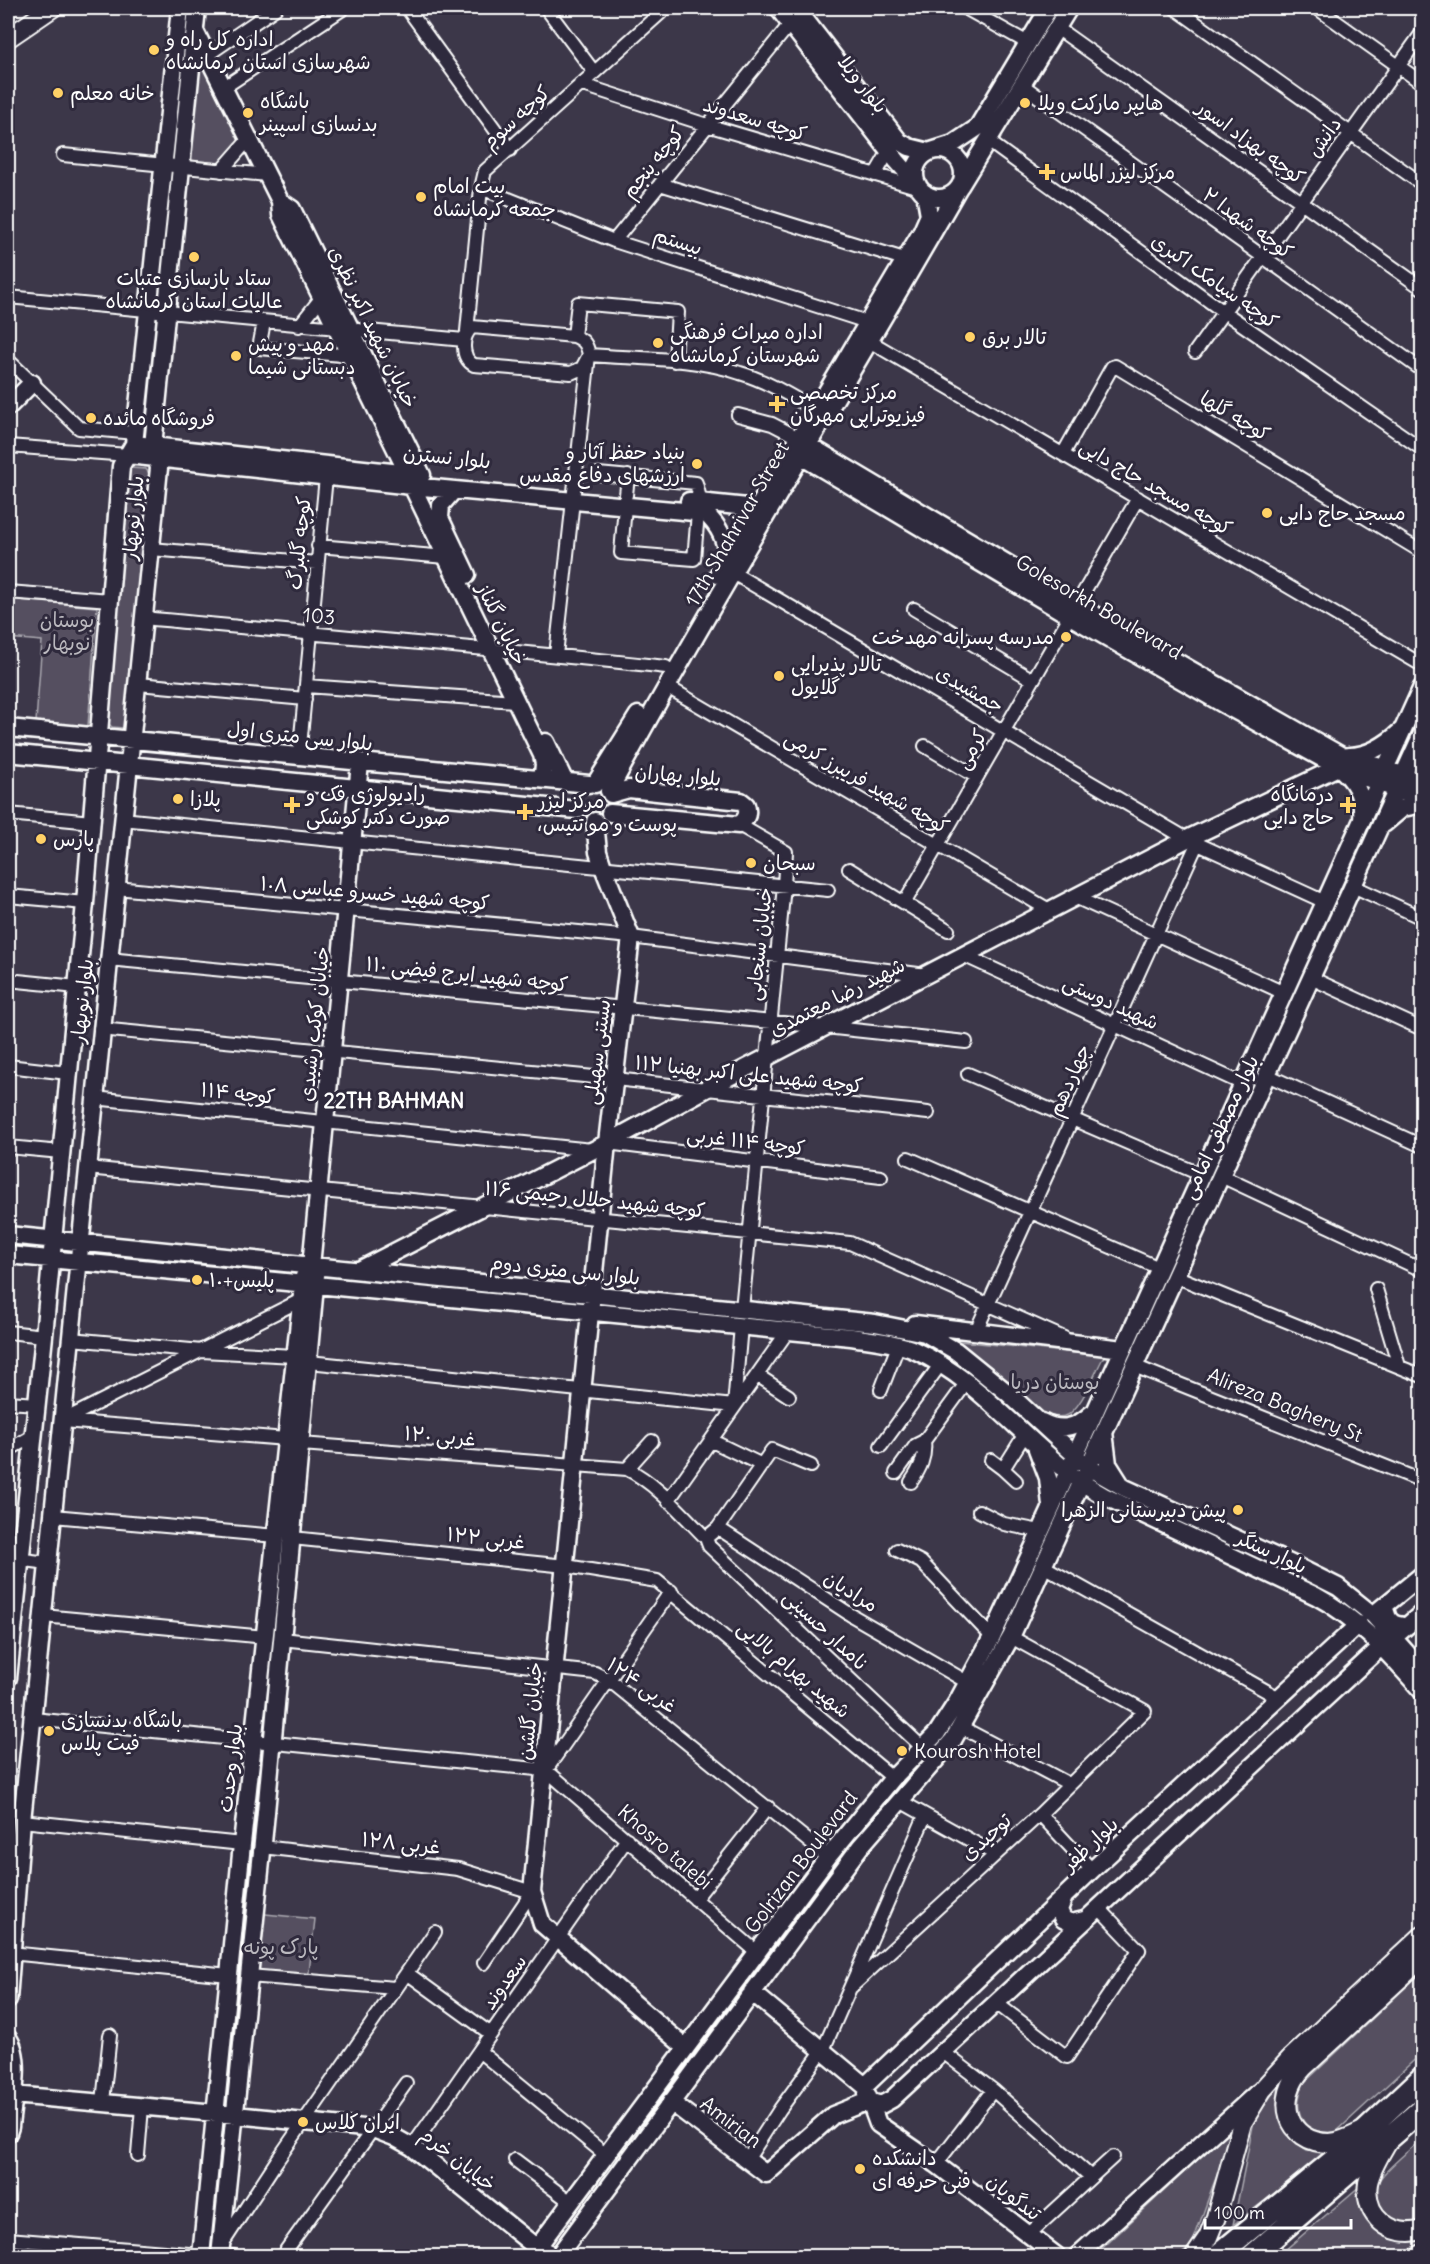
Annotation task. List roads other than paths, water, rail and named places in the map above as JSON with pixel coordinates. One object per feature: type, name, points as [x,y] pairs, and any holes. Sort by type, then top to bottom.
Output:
[{"type":"highway","points":[[1217,2256],[1332,2162],[1422,2078]]},
{"type":"highway","points":[[1252,2256],[1422,2109]]},
{"type":"main road","points":[[8,38],[52,8]]},
{"type":"main road","name":"بلوار نوبهار","points":[[8,1678],[13,1559],[33,1437],[44,1336],[98,762],[122,466],[132,444],[180,8]]},
{"type":"main road","name":"بلوار نوبهار","points":[[8,2000],[22,1821],[44,1616],[100,1029],[159,468],[154,452],[197,8]]},
{"type":"main road","name":"بلوار ویلا","points":[[778,8],[889,151],[921,188]]},
{"type":"main road","name":"بلوار ویلا","points":[[796,8],[898,141],[909,147],[930,152]]},
{"type":"main road","points":[[930,152],[945,151],[957,159],[963,172],[960,186],[950,195],[930,196],[921,188],[916,168],[923,156],[930,152],[953,144],[977,128],[1049,8]]},
{"type":"main road","name":"17th Shahrivar Street","points":[[601,788],[617,750],[666,667],[731,566],[803,446],[871,342],[960,186],[1070,8]]},
{"type":"main road","name":"خیابان شهید اکبر نظری","points":[[194,30],[280,201],[292,209],[326,292],[414,478]]},
{"type":"main road","name":"17th Shahrivar Street","points":[[601,788],[666,686],[731,566],[757,508],[803,446],[815,410],[922,231],[929,215],[921,188]]},
{"type":"main road","points":[[8,407],[32,383]]},
{"type":"main road","name":"بلوار نسترن","points":[[132,444],[154,452],[326,477],[414,478],[454,490],[572,496]]},
{"type":"main road","name":"Golesorkh Boulevard","points":[[803,446],[940,531],[1227,698],[1340,761],[1400,783]]},
{"type":"main road","name":"بلوار نسترن","points":[[154,452],[701,509],[757,508]]},
{"type":"main road","name":"خیابان گلناز","points":[[414,478],[446,557],[497,649],[515,701],[565,782]]},
{"type":"main road","name":"خیابان گلناز","points":[[454,490],[441,505],[440,518],[536,733],[544,764],[543,774],[536,779]]},
{"type":"main road","points":[[701,509],[719,529],[725,540],[731,566]]},
{"type":"main road","name":"بلوار مصطفی امامی","points":[[1067,1472],[1384,776],[1422,687]]},
{"type":"main road","name":"شهید رضا معتمدی","points":[[359,1270],[1049,910],[1192,841],[1340,761],[1374,750],[1392,739],[1405,727]]},
{"type":"main road","name":"بلوار سی متری اول","points":[[8,728],[536,779],[601,788]]},
{"type":"main road","points":[[1422,734],[1420,754],[1422,769]]},
{"type":"main road","name":"بلوار مصطفی امامی","points":[[1081,1483],[1422,734]]},
{"type":"main road","points":[[8,753],[577,810]]},
{"type":"main road","points":[[1340,761],[1359,790],[1363,807],[1362,823]]},
{"type":"main road","name":"خیابان کوکب رشیدی","points":[[307,1290],[360,763]]},
{"type":"main road","points":[[1400,783],[1422,784]]},
{"type":"main road","points":[[1400,783],[1422,801]]},
{"type":"main road","points":[[601,788],[613,801],[610,813],[601,820],[584,818],[577,810],[576,797],[579,792],[601,788]]},
{"type":"main road","name":"بلوار بهاران","points":[[601,788],[741,801],[748,813],[744,822],[739,825]]},
{"type":"main road","points":[[1378,829],[1403,808],[1422,801]]},
{"type":"main road","points":[[610,813],[739,825]]},
{"type":"main road","name":"بستنی سهیلی","points":[[591,1311],[600,1219],[600,1146],[615,1079],[631,938],[598,852],[595,821]]},
{"type":"main road","name":"بلوار سی متری دوم","points":[[8,1235],[742,1309],[898,1327],[925,1333],[956,1351],[987,1375],[1088,1467]]},
{"type":"main road","name":"بلوار سی متری دوم","points":[[8,1255],[307,1290],[591,1311],[850,1337],[898,1346],[912,1349],[967,1382],[1081,1483]]},
{"type":"main road","name":"بلوار وحدت","points":[[223,2253],[234,2115],[272,1743],[274,1638],[307,1290]]},
{"type":"main road","name":"خیابان گلشن","points":[[591,1311],[532,1892],[542,1923],[686,2048]]},
{"type":"main road","points":[[898,1327],[909,1323],[1123,1349]]},
{"type":"main road","points":[[1038,1421],[1049,1426],[1071,1428],[1094,1412]]},
{"type":"main road","points":[[1104,1430],[1108,1464],[1125,1488]]},
{"type":"main road","points":[[1029,1438],[1043,1461],[1052,1507]]},
{"type":"main road","name":"بلوار سنگر","points":[[1088,1467],[1125,1488],[1325,1580],[1351,1596],[1360,1624]]},
{"type":"main road","name":"Golrizan Boulevard","points":[[534,2252],[828,1857],[893,1778],[937,1733],[992,1636],[1067,1472]]},
{"type":"main road","name":"بلوار سنگر","points":[[1081,1483],[1316,1596],[1360,1624],[1394,1636],[1415,1666],[1422,1691]]},
{"type":"main road","name":"Golrizan Boulevard","points":[[561,2256],[671,2102],[860,1847],[953,1740],[1011,1637],[1081,1483]]},
{"type":"main road","points":[[1071,1504],[1104,1496]]},
{"type":"main road","name":"بلوار ظفر","points":[[766,2174],[833,2115],[866,2094],[1092,1870],[1360,1624],[1422,1575]]},
{"type":"main road","points":[[1389,1602],[1386,1608],[1388,1618],[1395,1625],[1394,1636]]},
{"type":"main road","name":"بلوار ظفر","points":[[866,2094],[881,2105],[892,2099],[1368,1659],[1422,1612]]},
{"type":"main road","points":[[1360,1624],[1362,1643],[1368,1659]]},
{"type":"main road","name":"بلوار وحدت","points":[[201,2256],[242,1844],[255,1741],[274,1638]]},
{"type":"main road","points":[[1415,1666],[1422,1699]]},
{"type":"main road","points":[[1064,1897],[1059,1910],[1062,1919],[1071,1923],[1084,1920]]},
{"type":"main road","points":[[1077,2256],[1267,2084],[1291,2058],[1422,1936]]},
{"type":"main road","points":[[1371,2127],[1342,2141],[1329,2143],[1306,2138],[1292,2123],[1287,2094],[1292,2081],[1303,2068],[1422,1958]]},
{"type":"main road","points":[[752,1992],[824,2050],[866,2094]]},
{"type":"main road","points":[[8,2037],[16,2056],[8,2133]]},
{"type":"main road","points":[[1195,2256],[1208,2237],[1216,2217],[1242,2123],[1267,2084]]},
{"type":"main road","name":"تندگویان","points":[[866,2094],[878,2124],[936,2164],[1057,2256]]},
{"type":"main road","points":[[13,2096],[216,2113]]},
{"type":"main road","name":"Amirian","points":[[671,2102],[766,2174]]},
{"type":"main road","name":"خیابان خرم","points":[[216,2113],[373,2129],[394,2137],[412,2147],[534,2252]]},
{"type":"main road","points":[[1387,2141],[1368,2183],[1369,2204],[1378,2220],[1386,2226],[1406,2232],[1422,2230]]},
{"type":"main road","points":[[534,2252],[561,2256]]},
{"type":"street","points":[[207,55],[276,8]]},
{"type":"street","points":[[223,88],[344,8]]},
{"type":"street","points":[[407,8],[510,150]]},
{"type":"street","points":[[546,8],[594,72]]},
{"type":"street","name":"کوچه سوم","points":[[466,336],[481,188],[485,171],[666,8]]},
{"type":"street","points":[[965,8],[1028,43]]},
{"type":"street","points":[[1176,8],[1422,184]]},
{"type":"street","points":[[1317,8],[1422,83]]},
{"type":"street","name":"کوچه پنجم","points":[[614,241],[790,24]]},
{"type":"street","name":"کوچه بهزاد اسور","points":[[1057,28],[1422,288]]},
{"type":"street","name":"دانش","points":[[1195,352],[1422,33]]},
{"type":"street","name":"کوچه سعدوند","points":[[580,84],[707,125],[921,188]]},
{"type":"street","name":"۲ کوچه شهدا","points":[[1022,85],[1422,370]]},
{"type":"street","points":[[221,171],[249,139]]},
{"type":"street","name":"کوچه سیامک اکبری","points":[[988,141],[1224,312],[1422,449]]},
{"type":"street","points":[[875,175],[889,151]]},
{"type":"street","points":[[63,156],[267,175]]},
{"type":"street","points":[[660,184],[904,260]]},
{"type":"street","name":"بیستم","points":[[481,188],[614,241],[867,322]]},
{"type":"street","points":[[299,326],[326,292]]},
{"type":"street","points":[[8,297],[344,330],[466,336]]},
{"type":"street","points":[[574,336],[578,303],[678,312],[675,361]]},
{"type":"street","points":[[264,322],[259,348],[357,356]]},
{"type":"street","points":[[556,655],[589,355],[585,343],[574,336],[472,327],[466,336],[465,354],[469,362],[474,365],[571,372],[582,368],[589,355]]},
{"type":"street","name":"کوچه مسجد حاج دایی","points":[[871,342],[1422,665]]},
{"type":"street","points":[[589,355],[704,364],[740,372],[774,386],[815,410]]},
{"type":"street","points":[[8,360],[79,428],[132,444]]},
{"type":"street","name":"کوچه گلها","points":[[1063,454],[1112,367],[1115,366],[1422,552]]},
{"type":"street","points":[[738,415],[772,424],[803,446]]},
{"type":"street","points":[[77,451],[79,428]]},
{"type":"street","points":[[8,446],[77,451],[132,444]]},
{"type":"street","points":[[598,474],[628,476],[696,483],[701,509],[694,559],[621,553],[628,476]]},
{"type":"street","name":"کوچه گلبرگ","points":[[299,757],[326,477]]},
{"type":"street","name":"کرمی","points":[[905,902],[1138,498]]},
{"type":"street","points":[[318,546],[446,557]]},
{"type":"street","points":[[151,549],[317,563]]},
{"type":"street","name":"جمشیدی","points":[[731,566],[1003,731],[1192,841],[1325,902]]},
{"type":"street","points":[[8,591],[110,600]]},
{"type":"street","points":[[914,609],[1033,680]]},
{"type":"street","name":"103","points":[[144,618],[310,635],[497,649],[666,667]]},
{"type":"street","points":[[138,684],[515,701]]},
{"type":"street","name":"کوچه شهید فریبرز کرمی","points":[[666,686],[1049,910]]},
{"type":"street","points":[[925,746],[977,777]]},
{"type":"street","points":[[8,814],[92,822]]},
{"type":"street","points":[[122,819],[828,890]]},
{"type":"street","name":"خیابان سنجابی","points":[[739,825],[786,852],[742,1309]]},
{"type":"street","name":"چهاردهم","points":[[976,1332],[1156,935],[1192,841]]},
{"type":"street","points":[[849,869],[948,930]]},
{"type":"street","points":[[1353,886],[1422,918]]},
{"type":"street","name":"کوچه شهید خسرو عباسی ۱۰۸","points":[[116,888],[631,938],[926,975]]},
{"type":"street","points":[[8,896],[85,903]]},
{"type":"street","points":[[1075,897],[1284,993]]},
{"type":"street","name":"شهید دوستی","points":[[963,955],[1243,1084]]},
{"type":"street","name":"کوچه شهید ایرج فیضی ۱۱۰","points":[[108,958],[966,1042]]},
{"type":"street","points":[[1311,978],[1422,1029]]},
{"type":"street","points":[[8,980],[77,987]]},
{"type":"street","name":"کوچه شهید علی اکبر بهنیا ۱۱۲","points":[[100,1029],[615,1079],[764,1097],[928,1113]]},
{"type":"street","points":[[8,1066],[68,1073]]},
{"type":"street","points":[[968,1074],[1202,1175]]},
{"type":"street","points":[[1267,1075],[1422,1146]]},
{"type":"street","name":"کوچه ۱۱۴","points":[[94,1098],[325,1122],[600,1146]]},
{"type":"street","name":"کوچه ۱۱۴ غربی","points":[[600,1146],[881,1177]]},
{"type":"street","points":[[8,1147],[61,1152]]},
{"type":"street","points":[[908,1158],[1160,1268]]},
{"type":"street","name":"کوچه شهید جلال رحیمی ۱۱۶","points":[[87,1168],[850,1244],[1079,1344]]},
{"type":"street","points":[[1221,1176],[1422,1270]]},
{"type":"street","points":[[1174,1276],[1422,1376]]},
{"type":"street","points":[[1376,1289],[1399,1366]]},
{"type":"street","points":[[62,1421],[202,1351],[307,1290]]},
{"type":"street","points":[[734,1406],[741,1326]]},
{"type":"street","points":[[668,1501],[788,1331]]},
{"type":"street","points":[[8,1332],[44,1336]]},
{"type":"street","points":[[71,1339],[302,1359],[734,1406]]},
{"type":"street","points":[[881,1390],[898,1346]]},
{"type":"street","points":[[881,1446],[940,1365]]},
{"type":"street","name":"Alireza Baghery St","points":[[1134,1366],[1422,1481]]},
{"type":"street","points":[[757,1375],[789,1396]]},
{"type":"street","points":[[896,1473],[916,1445],[924,1441],[967,1382]]},
{"type":"street","points":[[8,1402],[36,1404]]},
{"type":"street","name":"۱۲۰ غربی","points":[[62,1421],[627,1469]]},
{"type":"street","points":[[8,1450],[33,1437]]},
{"type":"street","points":[[1003,1468],[1029,1438]]},
{"type":"street","points":[[627,1469],[652,1441]]},
{"type":"street","points":[[712,1441],[762,1465]]},
{"type":"street","points":[[911,1482],[921,1467],[924,1441]]},
{"type":"street","points":[[706,1538],[718,1528],[772,1450],[811,1466]]},
{"type":"street","points":[[991,1460],[1016,1481]]},
{"type":"street","name":"نامدار حسینی","points":[[627,1469],[636,1473],[668,1501],[706,1538],[709,1546],[923,1748]]},
{"type":"street","points":[[979,1511],[1004,1524],[1040,1532]]},
{"type":"street","name":"۱۲۲ غربی","points":[[53,1516],[566,1566],[657,1581],[671,1591]]},
{"type":"street","name":"مرادیان","points":[[718,1528],[851,1615],[967,1682]]},
{"type":"street","points":[[897,1550],[921,1562],[992,1636]]},
{"type":"street","points":[[13,1559],[48,1563]]},
{"type":"street","points":[[1043,1566],[1279,1698]]},
{"type":"street","points":[[33,1719],[546,1770],[671,1591]]},
{"type":"street","name":"شهید بهرام بالایی","points":[[671,1591],[893,1778]]},
{"type":"street","name":"۱۲۴ غربی","points":[[44,1616],[595,1673],[609,1680],[828,1857]]},
{"type":"street","name":"توحیدی","points":[[850,1988],[1040,1814],[1145,1711],[1011,1637]]},
{"type":"street","points":[[961,1727],[1069,1784]]},
{"type":"street","name":"Khosro talebi","points":[[546,1770],[758,1953]]},
{"type":"street","points":[[900,1801],[995,1854]]},
{"type":"street","points":[[695,1899],[768,1807]]},
{"type":"street","points":[[1040,1814],[1092,1870]]},
{"type":"street","points":[[747,2160],[780,2109],[824,2050],[925,1816]]},
{"type":"street","points":[[22,1821],[242,1844]]},
{"type":"street","name":"سعدوند","points":[[412,2147],[627,1839]]},
{"type":"street","name":"۱۲۸ غربی","points":[[262,1847],[458,1869],[532,1892]]},
{"type":"street","points":[[484,1964],[532,1892]]},
{"type":"street","points":[[996,2003],[1067,2057],[1139,1950],[1099,1908]]},
{"type":"street","points":[[223,2253],[303,2122],[435,1932]]},
{"type":"street","points":[[10,1953],[229,1975]]},
{"type":"street","points":[[407,1973],[491,2034]]},
{"type":"street","points":[[249,1976],[395,1988]]},
{"type":"street","points":[[103,2102],[110,2035]]},
{"type":"street","points":[[479,2051],[607,2156]]},
{"type":"street","points":[[943,2052],[993,2090],[1091,2176]]},
{"type":"street","points":[[284,2256],[406,2083]]},
{"type":"street","points":[[936,2164],[993,2090]]},
{"type":"street","points":[[138,2155],[142,2107]]},
{"type":"street","points":[[1028,2235],[1113,2157]]},
{"type":"street","points":[[515,2160],[572,2203]]},
{"type":"street","points":[[8,2239],[201,2256]]},
{"type":"place","name":"اداره کل راه و شهرسازی استان کرمانشاه","points":[[154,50]]},
{"type":"place","name":"خانه معلم","points":[[58,93]]},
{"type":"place","name":"هایپر مارکت ویلا","points":[[1025,103]]},
{"type":"place","name":"باشگاه بدنسازی اسپینر","points":[[248,113]]},
{"type":"place","name":"مرکز لیزر الماس","points":[[1047,172]]},
{"type":"place","name":"بیت امام جمعه کرمانشاه","points":[[421,197]]},
{"type":"place","name":"ستاد بازسازی عتبات عالیات استان کرمانشاه","points":[[194,257]]},
{"type":"place","name":"تالار برق","points":[[970,337]]},
{"type":"place","name":"اداره میراث فرهنگی شهرستان کرمانشاه","points":[[658,343]]},
{"type":"place","name":"مهد و پیش دبستانی شیما","points":[[236,356]]},
{"type":"place","name":"مرکز تخصصی فیزیوتراپی مهرگان","points":[[777,404]]},
{"type":"place","name":"فروشگاه مائده","points":[[91,418]]},
{"type":"place","name":"بنیاد حفظ آثار و ارزشهای دفاع مقدس","points":[[697,464]]},
{"type":"place","name":"مسجد حاج دایی","points":[[1267,513]]},
{"type":"place","name":"مدرسه پسرانه مهدخت","points":[[1066,637]]},
{"type":"place","name":"تالار پذیرایی گلایول","points":[[779,676]]},
{"type":"place","name":"پلازا","points":[[178,799]]},
{"type":"place","name":"رادیولوژی فک و صورت دکتر کوشکی","points":[[292,805]]},
{"type":"place","name":"درمانگاه حاج دایی","points":[[1348,805]]},
{"type":"place","name":"مرکز لیزر ،پوست و مو تتیس","points":[[525,812]]},
{"type":"place","name":"پارس","points":[[41,839]]},
{"type":"place","name":"سبحان","points":[[751,863]]},
{"type":"place","name":"پلیس+۱۰","points":[[197,1280]]},
{"type":"place","name":"پیش دبیرستانی الزهرا","points":[[1238,1510]]},
{"type":"place","name":"باشگاه بدنسازی فیت پلاس","points":[[49,1731]]},
{"type":"place","name":"Kourosh Hotel","points":[[902,1751]]},
{"type":"place","name":"ایران کلاس","points":[[303,2122]]},
{"type":"place","name":"دانشکده فنی حرفه ای","points":[[860,2169]]},
{"type":"district","name":"22TH BAHMAN","points":[[394,1101]]},
{"type":"park label","name":"بوستان نوبهار","points":[[67,632]]},
{"type":"park label","name":"بوستان دریا","points":[[1055,1382]]},
{"type":"park label","name":"پارک پونه","points":[[281,1947]]}]
